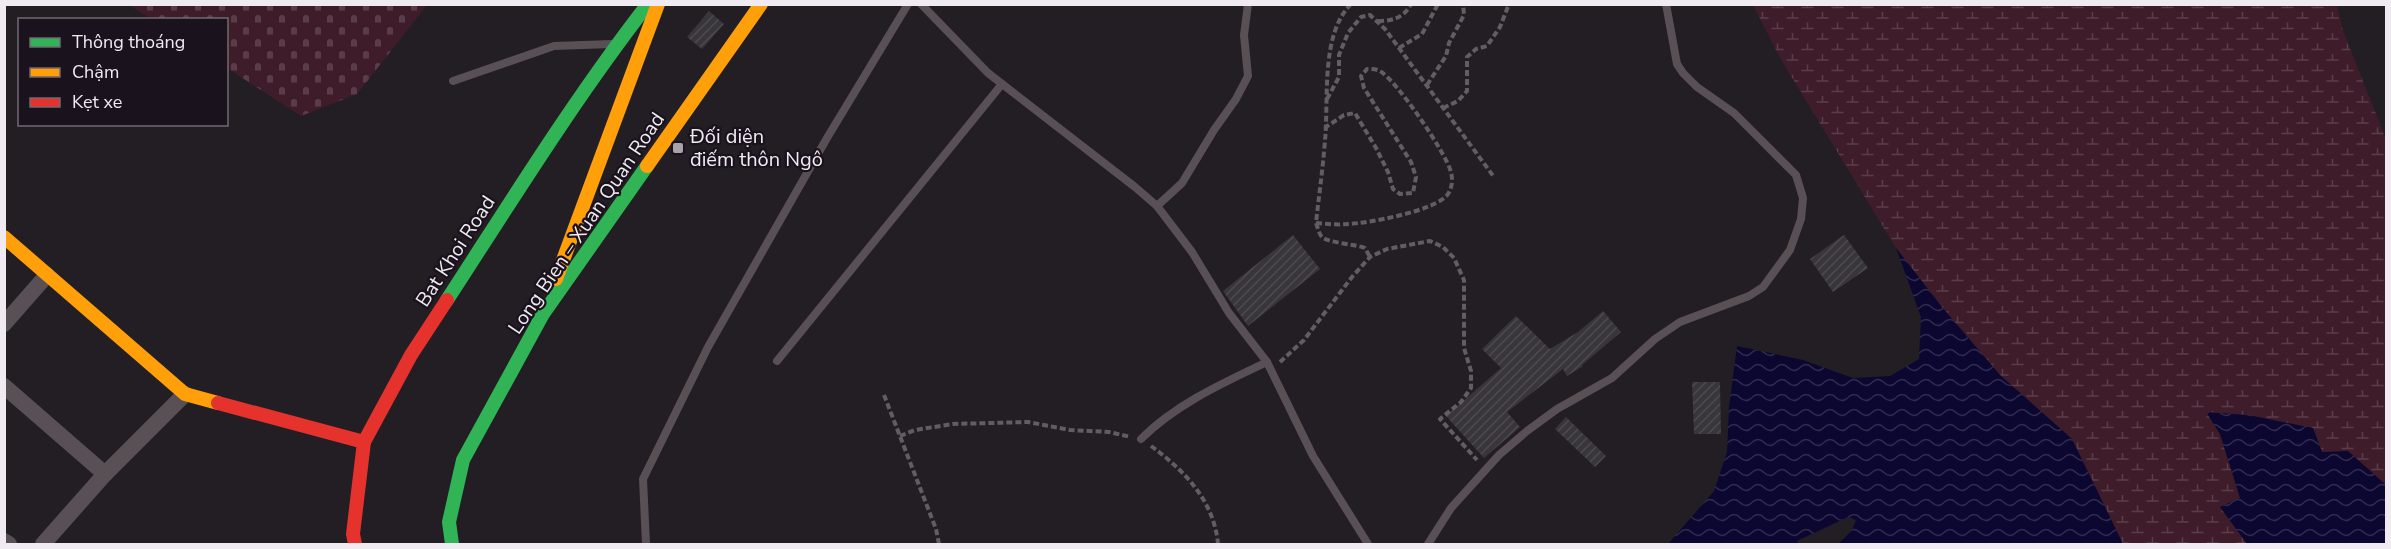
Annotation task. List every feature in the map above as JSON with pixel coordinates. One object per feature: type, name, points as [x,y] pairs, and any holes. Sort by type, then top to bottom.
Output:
[{"type":"street","name":"Bat Khoi Road","points":[[355,544],[353,534],[364,442],[411,355],[555,133],[616,44],[648,4]]},
{"type":"street","points":[[543,314],[658,4]]},
{"type":"street","name":"Long Bien – Xuan Quan Road","points":[[452,544],[449,522],[463,460],[543,314],[761,4]]},
{"type":"street","points":[[4,237],[185,394],[364,442]]},
{"type":"street","points":[[4,324],[47,275]]},
{"type":"street","points":[[4,386],[105,474]]},
{"type":"street","points":[[43,544],[105,474],[185,394]]},
{"type":"street","points":[[4,541],[9,544]]},
{"type":"lane","points":[[646,544],[643,478],[714,336],[827,138],[908,4]]},
{"type":"lane","points":[[921,4],[988,73],[1157,206],[1192,252],[1229,313],[1267,362],[1313,456],[1368,544]]},
{"type":"lane","points":[[1157,206],[1182,183],[1214,129],[1236,99],[1248,76],[1244,35],[1248,4]]},
{"type":"lane","points":[[1428,544],[1451,508],[1527,430],[1557,409],[1612,378],[1655,339],[1680,322],[1749,296],[1763,287],[1790,250],[1801,219],[1803,198],[1796,175],[1734,113],[1696,87],[1683,74],[1677,64],[1666,4]]},
{"type":"lane","points":[[453,81],[554,46],[616,44]]},
{"type":"lane","points":[[777,361],[1002,84]]},
{"type":"lane","points":[[1141,439],[1172,413],[1214,388],[1267,362]]},
{"type":"path","points":[[1351,4],[1337,28],[1331,51],[1316,223],[1321,236],[1329,242],[1365,248],[1370,258]]},
{"type":"path","points":[[1377,21],[1400,18],[1411,4]]},
{"type":"path","points":[[1399,48],[1422,34],[1438,4]]},
{"type":"path","points":[[1427,85],[1446,56],[1449,43],[1464,15],[1464,4]]},
{"type":"path","points":[[1443,108],[1458,101],[1467,91],[1467,57],[1476,48],[1487,46],[1500,27],[1509,4]]},
{"type":"path","points":[[1327,99],[1339,77],[1339,55],[1348,33],[1361,17],[1370,15],[1399,48],[1494,177]]},
{"type":"path","points":[[1316,223],[1357,223],[1422,210],[1438,203],[1447,195],[1452,184],[1451,172],[1444,156],[1392,82],[1379,70],[1367,69],[1361,76],[1364,88],[1411,162],[1416,177],[1413,193],[1401,194],[1393,189],[1388,172],[1376,148],[1354,112],[1326,127]]},
{"type":"path","points":[[1267,362],[1280,362],[1304,340],[1352,277],[1370,258],[1387,249],[1430,241],[1443,247],[1454,258],[1464,279],[1464,348],[1471,372],[1471,388],[1461,402],[1440,419],[1486,470]]},
{"type":"path","points":[[884,395],[936,529],[939,544]]},
{"type":"path","points":[[900,436],[915,430],[953,424],[1028,422],[1070,430],[1109,432],[1141,439],[1193,482],[1209,509],[1218,544]]},
{"type":"green space","points":[[129,5],[427,5],[357,94],[301,116],[228,69],[228,18],[150,18]]},
{"type":"green space","points":[[1753,5],[2337,5],[2343,31],[2386,139],[2386,485],[2348,452],[2322,452],[2313,428],[2207,413],[2220,434],[2240,498],[2221,507],[2247,544],[2123,544],[2072,439],[2000,375],[1896,248],[1780,58]]},
{"type":"water","points":[[1896,248],[2000,375],[2072,439],[2123,544],[1838,544],[1852,530],[1856,520],[1848,517],[1797,541],[1798,544],[1668,544],[1714,491],[1727,452],[1729,407],[1737,346],[1803,360],[1853,378],[1890,376],[1919,359],[1921,317]]},
{"type":"water","points":[[2206,412],[2248,415],[2313,428],[2322,452],[2348,451],[2386,485],[2386,544],[2247,544],[2220,507],[2240,498],[2220,434]]},
{"type":"building","points":[[709,11],[724,24],[702,49],[687,37]]},
{"type":"building","points":[[1293,235],[1320,269],[1248,326],[1223,291]]},
{"type":"building","points":[[1844,235],[1868,268],[1833,292],[1810,259]]},
{"type":"building","points":[[1603,311],[1621,332],[1583,366],[1567,376],[1563,369],[1507,412],[1520,427],[1484,458],[1446,416],[1501,368],[1482,349],[1516,316],[1550,349],[1578,332]]},
{"type":"building","points":[[1692,382],[1720,382],[1721,434],[1694,434]]},
{"type":"building","points":[[1566,417],[1606,456],[1595,467],[1555,429]]},
{"type":"traffic: fast","points":[[447,300],[569,113],[648,4]]},
{"type":"traffic: fast","points":[[452,544],[449,522],[463,460],[543,314],[647,166]]},
{"type":"traffic: slow","points":[[556,279],[658,4]]},
{"type":"traffic: slow","points":[[647,166],[761,4]]},
{"type":"traffic: slow","points":[[4,237],[185,394],[218,403]]},
{"type":"traffic: jam","points":[[355,544],[353,534],[364,442],[411,355],[447,300]]},
{"type":"traffic: jam","points":[[218,403],[364,442]]},
{"type":"place","name":"Đối diện điếm thôn Ngô","points":[[678,148]]}]
